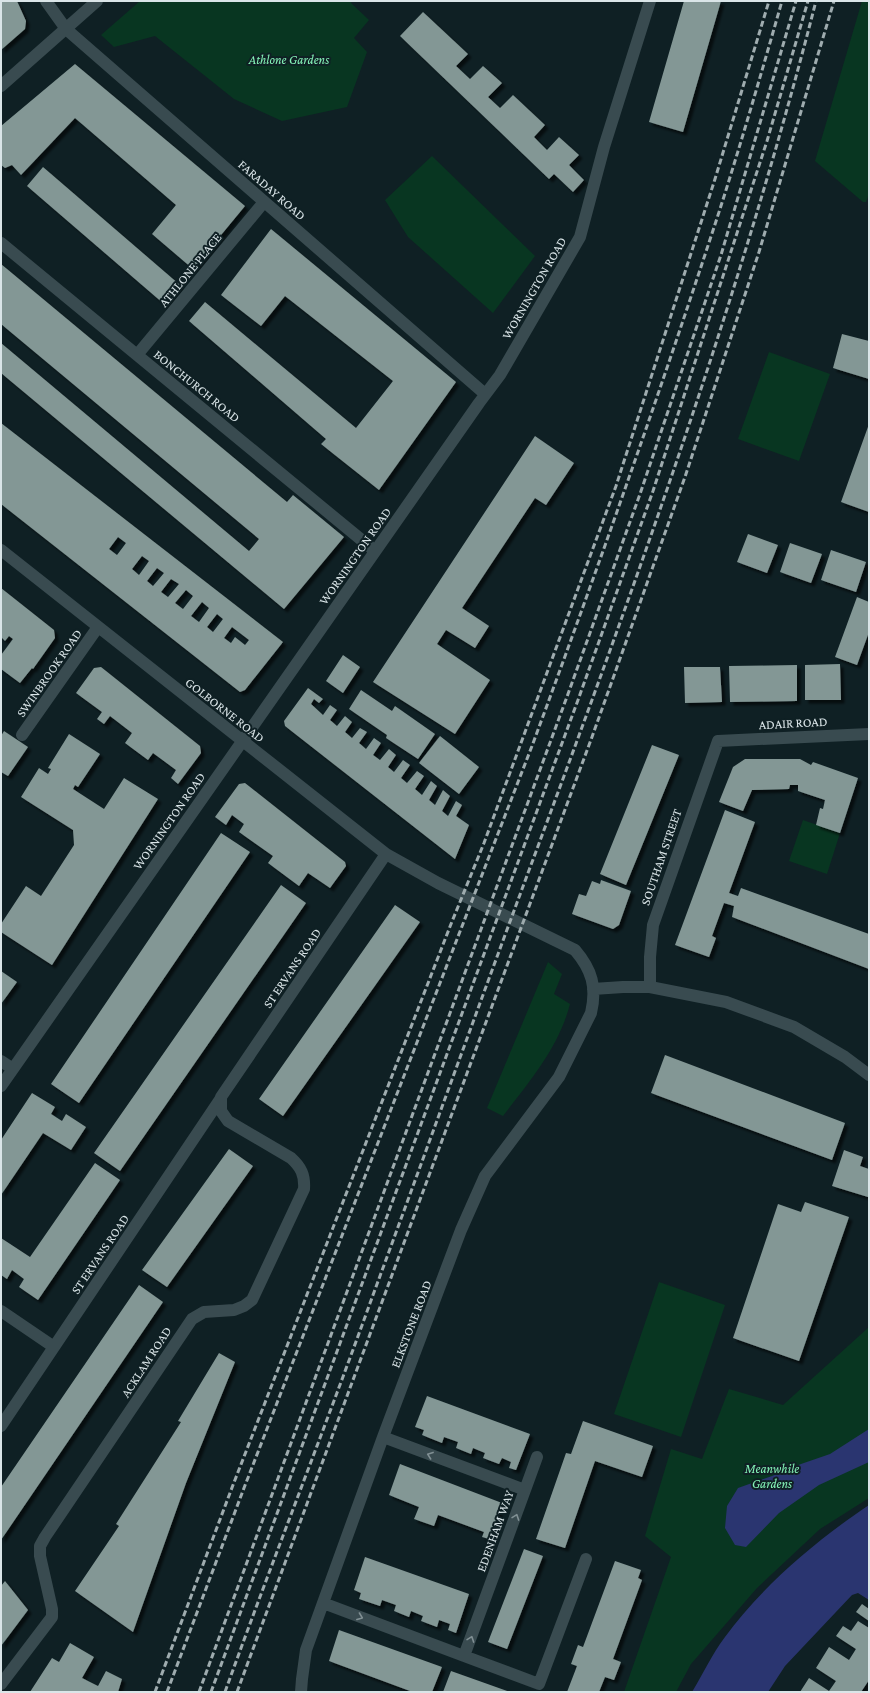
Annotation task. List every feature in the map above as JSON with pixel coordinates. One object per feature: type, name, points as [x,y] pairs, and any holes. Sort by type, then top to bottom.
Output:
[{"type":"street","name":"FARADAY ROAD","points":[[46,1],[66,29],[485,394]]},
{"type":"street","points":[[1,86],[97,1]]},
{"type":"street","name":"WORNINGTON ROAD","points":[[1,1086],[485,394],[500,375],[580,237],[604,147],[650,1]]},
{"type":"street","name":"ATHLONE PLACE","points":[[137,355],[264,202]]},
{"type":"street","name":"BONCHURCH ROAD","points":[[1,243],[375,551]]},
{"type":"street","name":"GOLBORNE ROAD","points":[[1,550],[386,854],[438,883],[575,950],[586,962],[593,989]]},
{"type":"street","name":"SWINBROOK ROAD","points":[[22,735],[98,627]]},
{"type":"street","name":"ADAIR ROAD","points":[[718,741],[869,734]]},
{"type":"street","name":"SOUTHAM STREET","points":[[650,987],[650,957],[653,925],[718,741]]},
{"type":"street","name":"ST ERVANS ROAD","points":[[1,1426],[386,854]]},
{"type":"street","points":[[593,989],[650,987],[726,1002],[794,1027],[845,1057],[869,1075]]},
{"type":"street","name":"ELKSTONE ROAD","points":[[301,1692],[306,1650],[383,1437],[461,1230],[484,1176],[559,1077],[591,1013],[594,1002],[593,989]]},
{"type":"street","points":[[1,1061],[13,1069]]},
{"type":"street","name":"ACKLAM ROAD","points":[[1,1684],[52,1617],[52,1609],[40,1556],[40,1546],[45,1537],[192,1319],[204,1312],[234,1310],[244,1306],[252,1300],[304,1189],[304,1177],[299,1166],[291,1158],[228,1121],[221,1111],[221,1097]]},
{"type":"street","points":[[1,1311],[54,1347]]},
{"type":"street","name":"EDENHAM WAY","points":[[383,1437],[526,1490],[464,1656]]},
{"type":"street","points":[[526,1490],[537,1457]]},
{"type":"street","points":[[323,1603],[539,1684],[586,1559]]},
{"type":"green space","name":"Athlone Gardens","points":[[140,1],[352,1],[351,3],[369,20],[354,38],[367,52],[347,107],[282,121],[234,99],[155,36],[114,47],[101,35]]},
{"type":"green space","points":[[862,1],[869,1],[869,194],[866,202],[863,202],[815,161]]},
{"type":"green space","points":[[432,156],[535,256],[493,313],[408,237],[385,200]]},
{"type":"green space","points":[[769,352],[830,374],[799,461],[738,439]]},
{"type":"green space","points":[[803,820],[840,833],[827,874],[789,861]]},
{"type":"green space","points":[[548,962],[562,974],[554,994],[570,1004],[559,1035],[551,1049],[533,1077],[503,1116],[487,1108]]},
{"type":"green space","points":[[659,1282],[725,1305],[681,1437],[614,1414]]},
{"type":"green space","name":"Meanwhile Gardens","points":[[869,1327],[869,1498],[820,1529],[757,1588],[691,1664],[676,1692],[624,1692],[671,1557],[645,1536],[671,1449],[702,1459],[729,1389],[783,1405]]},
{"type":"water","points":[[869,1429],[869,1462],[819,1485],[779,1513],[746,1547],[735,1545],[725,1528],[727,1506],[738,1488],[830,1454]]},
{"type":"water","points":[[869,1505],[869,1600],[858,1593],[852,1595],[785,1666],[768,1692],[692,1692],[720,1644],[739,1618],[773,1582],[830,1533]]},
{"type":"building","points":[[1,1],[17,1],[26,21],[25,29],[1,50]]},
{"type":"building","points":[[684,1],[721,1],[683,132],[649,122]]},
{"type":"building","points":[[423,12],[468,54],[456,66],[470,79],[483,66],[502,83],[488,97],[500,108],[513,95],[545,125],[534,137],[547,150],[559,137],[579,155],[569,165],[584,180],[573,192],[554,174],[549,179],[400,36]]},
{"type":"building","points":[[75,64],[245,206],[193,269],[152,234],[176,205],[75,118],[21,175],[12,165],[5,168],[1,165],[1,126]]},
{"type":"building","points":[[43,167],[180,285],[164,304],[27,186]]},
{"type":"building","points":[[271,229],[456,382],[379,490],[321,444],[326,439],[189,321],[205,302],[356,428],[393,381],[285,296],[261,326],[221,295]]},
{"type":"building","points":[[1,264],[287,502],[293,495],[344,537],[284,609],[1,373],[1,343],[249,551],[259,539],[1,324]]},
{"type":"building","points":[[842,334],[869,341],[869,379],[833,368]]},
{"type":"building","points":[[1,423],[283,642],[245,690],[240,692],[1,504]],"holes":[[[118,537],[126,543],[117,555],[109,549]],[[142,556],[149,561],[139,575],[132,569]],[[157,568],[164,573],[153,586],[147,581]],[[171,579],[179,584],[168,597],[161,592]],[[186,590],[193,596],[183,609],[175,603]],[[202,602],[209,608],[199,622],[191,616]],[[217,614],[223,619],[213,632],[207,627]],[[232,627],[249,640],[245,645],[235,637],[231,643],[224,638]]]},
{"type":"building","points":[[869,424],[869,512],[841,502]]},
{"type":"building","points":[[535,436],[574,463],[546,505],[535,498],[462,608],[489,626],[475,648],[446,630],[437,644],[490,680],[455,734],[373,682]]},
{"type":"building","points":[[748,534],[778,545],[767,573],[737,562]]},
{"type":"building","points":[[790,543],[822,554],[811,583],[780,572]]},
{"type":"building","points":[[831,550],[866,562],[856,592],[821,580]]},
{"type":"building","points":[[1,588],[54,630],[55,638],[33,669],[32,668],[20,683],[1,669],[1,655],[13,639],[9,636],[5,641],[1,637]]},
{"type":"building","points":[[857,597],[869,602],[869,632],[857,665],[835,657]]},
{"type":"building","points":[[343,655],[360,667],[343,693],[326,681]]},
{"type":"building","points":[[840,664],[841,700],[805,700],[805,665]]},
{"type":"building","points":[[797,665],[797,701],[730,702],[729,666]]},
{"type":"building","points":[[101,667],[200,746],[201,753],[178,784],[171,778],[176,770],[153,753],[148,760],[125,743],[132,733],[110,716],[104,724],[97,719],[102,712],[76,693],[94,668]]},
{"type":"building","points":[[684,667],[720,667],[722,702],[685,703]]},
{"type":"building","points":[[308,688],[323,699],[319,703],[314,699],[311,704],[323,715],[330,705],[337,710],[330,720],[337,726],[345,716],[352,722],[345,732],[352,738],[360,728],[367,732],[359,743],[366,749],[374,738],[381,743],[373,755],[380,760],[389,749],[396,755],[388,767],[394,772],[403,760],[410,765],[401,778],[407,783],[417,771],[424,776],[415,789],[422,795],[431,781],[437,786],[429,800],[435,805],[443,790],[450,796],[442,811],[448,816],[456,801],[462,805],[456,816],[469,825],[455,859],[285,726],[284,721]]},
{"type":"building","points":[[361,690],[392,711],[395,706],[435,734],[418,759],[386,738],[387,735],[349,709]]},
{"type":"building","points":[[4,731],[28,747],[8,776],[1,772],[1,736]]},
{"type":"building","points":[[69,734],[100,754],[78,787],[75,785],[73,789],[104,809],[124,778],[158,799],[52,965],[1,932],[1,924],[26,886],[41,896],[74,845],[73,830],[21,797],[39,768],[48,774],[51,769],[48,768]]},
{"type":"building","points":[[440,736],[479,767],[459,794],[419,763]]},
{"type":"building","points":[[652,745],[679,755],[626,885],[600,874]]},
{"type":"building","points":[[745,759],[800,759],[811,765],[813,762],[858,778],[840,833],[816,825],[820,808],[823,809],[825,800],[798,791],[798,785],[790,785],[789,789],[752,790],[743,811],[719,802],[733,767]]},
{"type":"building","points":[[245,783],[345,862],[346,866],[330,888],[308,873],[299,886],[268,863],[273,856],[239,832],[244,824],[232,815],[226,825],[215,817],[239,784]]},
{"type":"building","points":[[725,810],[755,822],[729,893],[738,896],[741,888],[869,934],[869,969],[732,917],[734,906],[724,903],[712,936],[716,938],[709,957],[675,945]]},
{"type":"building","points":[[221,833],[250,852],[79,1103],[51,1084]]},
{"type":"building","points":[[601,880],[631,891],[619,925],[613,929],[572,914],[579,894],[586,896],[592,881],[600,884]]},
{"type":"building","points":[[281,885],[306,903],[120,1171],[94,1153]]},
{"type":"building","points":[[395,905],[420,922],[283,1116],[259,1099]]},
{"type":"building","points":[[1,971],[17,982],[1,1004]]},
{"type":"building","points":[[665,1055],[845,1123],[832,1160],[651,1093]]},
{"type":"building","points":[[32,1093],[55,1107],[51,1114],[62,1121],[66,1114],[86,1127],[71,1150],[43,1133],[1,1195],[1,1140]]},
{"type":"building","points":[[229,1149],[253,1166],[167,1287],[142,1270]]},
{"type":"building","points":[[844,1150],[863,1157],[860,1166],[869,1169],[868,1197],[832,1186]]},
{"type":"building","points":[[95,1163],[120,1180],[38,1300],[19,1287],[24,1279],[12,1270],[7,1279],[1,1275],[1,1238],[30,1257]]},
{"type":"building","points":[[805,1202],[849,1217],[799,1361],[733,1338],[778,1204],[801,1212]]},
{"type":"building","points":[[139,1285],[163,1302],[1,1540],[1,1487]]},
{"type":"building","points":[[219,1353],[235,1362],[186,1483],[133,1632],[75,1591],[119,1526],[116,1524],[181,1422],[178,1421]]},
{"type":"building","points":[[427,1396],[530,1434],[516,1470],[509,1468],[511,1462],[502,1458],[499,1464],[483,1458],[485,1453],[473,1448],[471,1454],[456,1448],[458,1442],[444,1437],[442,1443],[422,1435],[424,1430],[415,1427]]},
{"type":"building","points":[[583,1421],[653,1446],[642,1477],[595,1461],[565,1548],[536,1539],[566,1453],[571,1454]]},
{"type":"building","points":[[400,1464],[502,1503],[489,1539],[482,1537],[484,1532],[438,1515],[434,1526],[414,1519],[419,1507],[389,1495]]},
{"type":"building","points":[[524,1549],[543,1556],[507,1649],[488,1642]]},
{"type":"building","points":[[365,1557],[469,1594],[456,1633],[448,1630],[450,1624],[439,1620],[437,1627],[421,1621],[423,1616],[411,1611],[409,1617],[394,1611],[396,1605],[382,1600],[380,1606],[359,1599],[361,1593],[354,1590]]},
{"type":"building","points":[[615,1561],[641,1570],[638,1578],[642,1580],[613,1659],[621,1662],[614,1680],[605,1677],[599,1692],[567,1692],[577,1666],[571,1664],[578,1645],[583,1647]]},
{"type":"building","points":[[5,1581],[28,1610],[1,1646],[1,1586]]},
{"type":"building","points":[[862,1604],[869,1609],[869,1621],[856,1612]]},
{"type":"building","points":[[858,1621],[869,1628],[869,1680],[861,1692],[800,1692],[809,1678],[829,1691],[836,1681],[816,1668],[829,1647],[849,1660],[856,1649],[836,1636],[843,1626],[851,1631]]},
{"type":"building","points":[[339,1630],[442,1667],[432,1692],[410,1692],[329,1661]]},
{"type":"building","points":[[70,1643],[94,1657],[82,1678],[98,1686],[106,1671],[122,1679],[118,1692],[30,1692],[52,1658],[59,1662]]},
{"type":"building","points":[[451,1671],[510,1692],[443,1692]]},
{"type":"railway","points":[[155,1692],[233,1485],[451,924],[484,843],[616,486],[715,179],[769,1]]},
{"type":"railway","points":[[167,1692],[244,1488],[532,746],[581,612],[629,479],[698,277],[752,105],[782,1]]},
{"type":"railway","points":[[199,1692],[568,694],[640,494],[721,255],[796,1]]},
{"type":"railway","points":[[211,1692],[578,700],[653,491],[767,141],[808,1]]},
{"type":"railway","points":[[225,1692],[355,1345],[568,765],[684,441],[754,222],[816,1]]},
{"type":"railway","points":[[237,1692],[592,737],[685,477],[759,252],[834,1]]}]
